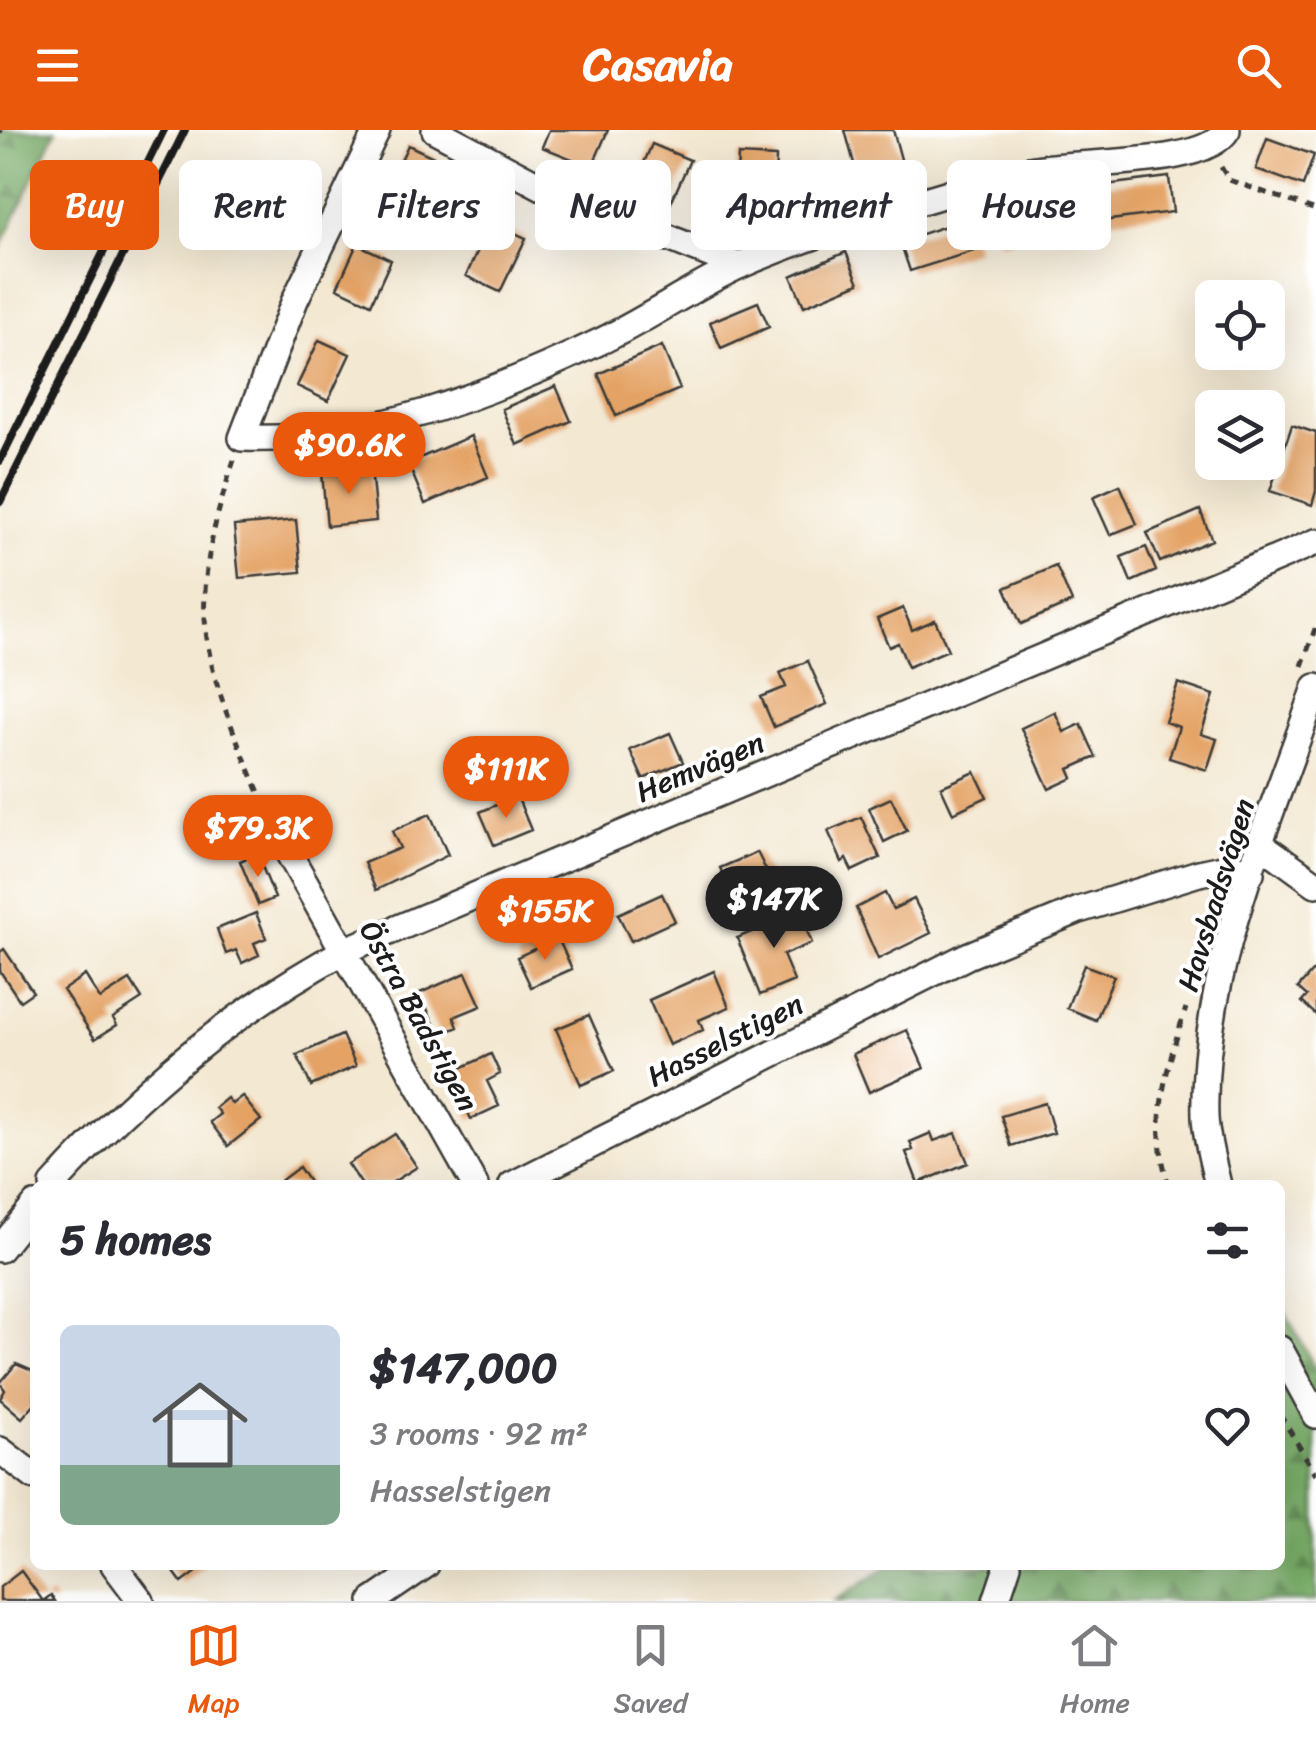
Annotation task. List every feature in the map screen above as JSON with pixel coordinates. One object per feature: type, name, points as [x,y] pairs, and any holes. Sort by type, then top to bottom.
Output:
[{"type":"street","points":[[378,130],[295,300],[242,438],[293,440],[343,434],[436,409],[598,343],[739,266],[829,229],[1026,170],[1195,152],[1221,140],[1227,130]]},
{"type":"street","points":[[435,130],[546,189],[739,266]]},
{"type":"street","name":"Hemvägen","points":[[57,1180],[180,1058],[248,1008],[346,950],[1316,542]]},
{"type":"street","name":"Havsbadsvägen","points":[[1217,1180],[1205,1121],[1207,1046],[1224,960],[1316,687]]},
{"type":"street","name":"Östra Badstigen","points":[[274,827],[472,1180]]},
{"type":"street","points":[[1262,845],[1316,884]]},
{"type":"street","name":"Hasselstigen","points":[[522,1180],[967,956],[1079,910],[1198,873],[1232,866],[1251,874]]},
{"type":"street","points":[[0,1249],[30,1211]]},
{"type":"street","points":[[1285,1358],[1316,1414]]},
{"type":"street","points":[[0,1450],[30,1474]]},
{"type":"street","points":[[118,1570],[141,1601]]},
{"type":"street","points":[[373,1601],[419,1570]]},
{"type":"street","points":[[996,1601],[1006,1570]]},
{"type":"path","points":[[1206,147],[1229,180],[1316,210]]},
{"type":"path","points":[[242,438],[212,525],[202,625],[218,696],[274,827]]},
{"type":"path","points":[[1285,1424],[1316,1474]]},
{"type":"green space","points":[[0,130],[56,130],[42,160],[30,160],[30,185],[0,249]]},
{"type":"green space","points":[[1285,1311],[1316,1370],[1316,1601],[834,1601],[883,1570],[1285,1570]]},
{"type":"building","points":[[549,130],[608,130],[595,160],[574,160],[542,147]]},
{"type":"building","points":[[845,130],[893,130],[901,160],[853,160]]},
{"type":"building","points":[[1267,138],[1314,155],[1303,186],[1256,169]]},
{"type":"building","points":[[652,144],[690,160],[671,202],[671,160],[645,160]]},
{"type":"building","points":[[408,145],[438,159],[438,160],[401,160]]},
{"type":"building","points":[[738,155],[776,157],[776,160],[738,160]]},
{"type":"building","points":[[1169,177],[1173,212],[1111,220],[1111,184]]},
{"type":"building","points":[[947,226],[947,250],[977,250],[910,271],[903,250],[927,250],[927,232]]},
{"type":"building","points":[[515,233],[526,238],[500,292],[466,276],[478,250],[515,250]]},
{"type":"building","points":[[354,250],[370,250],[391,260],[371,304],[337,288]]},
{"type":"building","points":[[846,252],[859,283],[804,306],[791,276]]},
{"type":"building","points":[[758,302],[769,327],[721,348],[710,322]]},
{"type":"building","points":[[319,340],[350,354],[328,401],[297,386]]},
{"type":"building","points":[[662,346],[680,389],[616,416],[598,374]]},
{"type":"building","points":[[556,386],[571,421],[517,445],[502,409]]},
{"type":"building","points":[[1292,425],[1316,433],[1316,491],[1312,505],[1270,491],[1274,480],[1285,480],[1285,446]]},
{"type":"building","points":[[471,436],[488,477],[425,504],[408,463]]},
{"type":"building","points":[[371,468],[376,521],[327,526],[322,473]]},
{"type":"building","points":[[1120,485],[1137,524],[1110,535],[1093,497]]},
{"type":"building","points":[[1200,510],[1212,540],[1160,562],[1147,533]]},
{"type":"building","points":[[296,520],[301,572],[239,578],[234,526]]},
{"type":"building","points":[[1146,547],[1156,571],[1131,582],[1121,557]]},
{"type":"building","points":[[1056,566],[1072,602],[1021,624],[1005,588]]},
{"type":"building","points":[[903,608],[912,630],[935,620],[948,650],[908,667],[898,643],[889,647],[877,619]]},
{"type":"building","points":[[808,661],[827,704],[774,727],[761,697],[786,687],[780,673]]},
{"type":"building","points":[[1178,683],[1214,695],[1201,734],[1217,739],[1207,770],[1169,758],[1179,727],[1165,722]]},
{"type":"building","points":[[1055,712],[1064,732],[1081,724],[1096,757],[1069,769],[1073,778],[1049,789],[1021,728]]},
{"type":"building","points":[[670,733],[683,762],[643,779],[630,750]]},
{"type":"building","points":[[975,772],[987,797],[953,813],[941,787]]},
{"type":"building","points":[[517,796],[531,830],[494,845],[480,812]]},
{"type":"building","points":[[891,798],[907,831],[884,842],[869,808]]},
{"type":"building","points":[[430,814],[448,855],[376,890],[364,863],[400,848],[392,831]]},
{"type":"building","points":[[861,817],[880,858],[852,871],[846,859],[842,862],[828,831]]},
{"type":"building","points":[[757,852],[771,880],[734,897],[720,868]]},
{"type":"building","points":[[257,854],[275,898],[258,905],[240,861]]},
{"type":"building","points":[[885,893],[893,909],[914,899],[931,933],[878,959],[856,908]]},
{"type":"building","points":[[662,894],[675,921],[631,941],[618,914]]},
{"type":"building","points":[[799,912],[812,943],[783,955],[794,981],[760,995],[737,938]]},
{"type":"building","points":[[256,913],[266,938],[254,943],[259,955],[242,963],[236,950],[226,954],[217,929]]},
{"type":"building","points":[[558,938],[572,969],[531,987],[517,957]]},
{"type":"building","points":[[4,949],[33,992],[20,1001],[0,971],[0,952]]},
{"type":"building","points":[[1084,965],[1114,976],[1096,1020],[1067,1008]]},
{"type":"building","points":[[714,971],[729,1007],[699,1020],[703,1030],[669,1045],[649,1000]]},
{"type":"building","points":[[1313,971],[1316,1015],[1302,1002],[1307,996],[1298,988]]},
{"type":"building","points":[[466,973],[481,1006],[454,1017],[458,1027],[439,1035],[420,993]]},
{"type":"building","points":[[85,975],[100,999],[130,980],[142,999],[113,1018],[117,1025],[95,1039],[63,990]]},
{"type":"building","points":[[589,1015],[614,1071],[581,1085],[556,1029]]},
{"type":"building","points":[[907,1030],[924,1068],[869,1092],[853,1054]]},
{"type":"building","points":[[342,1035],[356,1066],[311,1086],[297,1055]]},
{"type":"building","points":[[491,1054],[500,1074],[487,1081],[499,1106],[471,1119],[450,1073]]},
{"type":"building","points":[[242,1096],[261,1120],[228,1146],[210,1122],[220,1114],[215,1108],[227,1098],[232,1104]]},
{"type":"building","points":[[1045,1103],[1054,1133],[1011,1146],[1001,1116]]},
{"type":"building","points":[[931,1133],[934,1141],[956,1133],[968,1163],[917,1180],[906,1152],[913,1150],[910,1142]]},
{"type":"building","points":[[395,1134],[417,1167],[396,1180],[359,1180],[348,1164]]},
{"type":"building","points":[[299,1167],[308,1180],[282,1180]]},
{"type":"building","points":[[16,1364],[30,1370],[30,1409],[22,1418],[0,1399],[5,1390],[0,1383]]},
{"type":"building","points":[[173,1570],[199,1570],[182,1583]]},
{"type":"building","points":[[21,1571],[43,1601],[0,1601],[0,1587]]},
{"type":"railway","points":[[0,461],[164,130]]},
{"type":"railway","points":[[0,502],[185,130]]}]
